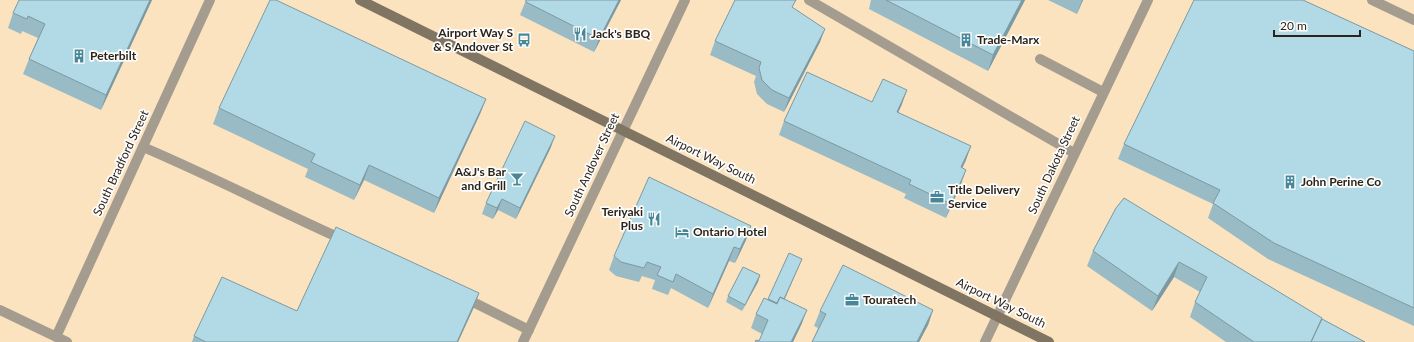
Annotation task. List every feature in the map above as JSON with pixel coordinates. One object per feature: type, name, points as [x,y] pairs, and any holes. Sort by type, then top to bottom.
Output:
[{"type":"main road","name":"Airport Way South","points":[[360,0],[1049,342]]},
{"type":"street","name":"South Bradford Street","points":[[56,336],[210,0]]},
{"type":"street","name":"South Andover Street","points":[[523,342],[685,0]]},
{"type":"street","points":[[809,0],[1074,153]]},
{"type":"street","name":"South Dakota Street","points":[[985,342],[1148,0]]},
{"type":"street","points":[[1372,0],[1414,20]]},
{"type":"street","points":[[1040,59],[1103,92]]},
{"type":"street","points":[[143,147],[193,168],[309,225],[353,244]]},
{"type":"street","points":[[457,294],[529,330]]},
{"type":"street","points":[[0,310],[67,342]]},
{"type":"shaded area","points":[[0,0],[1414,0],[1414,342],[0,342]]},
{"type":"building","name":"Peterbilt","points":[[19,0],[150,0],[106,95],[29,59],[45,24],[28,16],[27,19],[13,13]]},
{"type":"building","points":[[270,0],[276,0],[486,99],[439,198],[369,165],[360,185],[311,162],[315,154],[219,108]]},
{"type":"building","name":"Jack's BBQ","points":[[526,0],[619,0],[599,39],[526,2]]},
{"type":"building","points":[[735,0],[796,0],[792,7],[825,29],[789,98],[772,90],[762,80],[759,68],[761,62],[715,41]]},
{"type":"building","name":"Trade-Marx","points":[[886,0],[1022,0],[993,55]]},
{"type":"building","name":"John Perine Co","points":[[1194,0],[1303,0],[1414,51],[1414,308],[1274,243],[1213,203],[1220,190],[1124,144]]},
{"type":"building","points":[[807,72],[872,102],[883,79],[907,90],[897,112],[971,146],[961,167],[966,170],[951,204],[909,184],[911,180],[784,121]]},
{"type":"building","name":"A&J's Bar and Grill","points":[[525,121],[555,136],[520,208],[502,199],[497,208],[486,203]]},
{"type":"building","points":[[649,177],[751,226],[740,249],[734,247],[713,294],[676,274],[673,282],[657,275],[661,267],[647,262],[644,268],[621,262],[614,256]]},
{"type":"building","points":[[1124,198],[1322,318],[1311,342],[1254,342],[1195,302],[1207,277],[1179,262],[1158,296],[1093,251],[1116,208]]},
{"type":"building","points":[[336,227],[479,293],[457,342],[206,342],[194,336],[222,277],[297,311]]},
{"type":"building","points":[[789,253],[802,259],[784,299],[780,297],[777,303],[768,299]]},
{"type":"building","name":"Touratech","points":[[843,265],[933,310],[917,342],[812,342],[826,314],[820,311]]},
{"type":"building","points":[[743,267],[760,275],[745,305],[728,296]]},
{"type":"building","points":[[780,297],[807,310],[791,342],[755,342],[756,340],[759,341],[768,320],[756,314],[764,298],[777,304]]},
{"type":"building","points":[[1322,319],[1365,342],[1311,342]]},
{"type":"place","name":"Jack's BBQ","points":[[580,34]]},
{"type":"place","name":"Airport Way S & S Andover St","points":[[524,40]]},
{"type":"place","name":"Trade-Marx","points":[[966,40]]},
{"type":"place","name":"Peterbilt","points":[[79,56]]},
{"type":"place","name":"A&J's Bar and Grill","points":[[517,179]]},
{"type":"place","name":"John Perine Co","points":[[1290,182]]},
{"type":"place","name":"Title Delivery Service","points":[[937,197]]},
{"type":"place","name":"Teriyaki Plus","points":[[654,219]]},
{"type":"place","name":"Ontario Hotel","points":[[682,232]]},
{"type":"place","name":"Touratech","points":[[852,300]]}]
